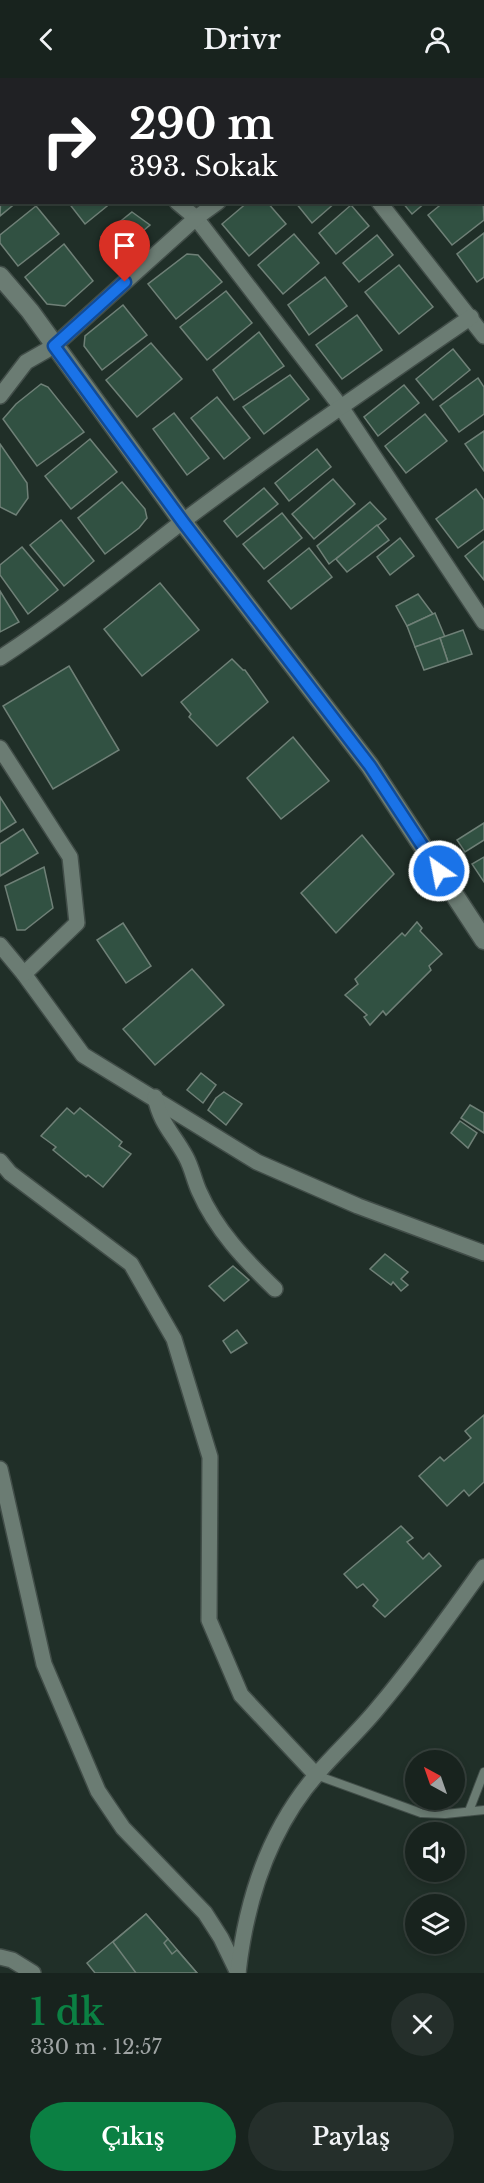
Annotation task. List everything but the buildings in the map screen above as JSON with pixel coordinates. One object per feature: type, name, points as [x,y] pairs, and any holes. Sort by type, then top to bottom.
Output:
[{"type":"street","points":[[179,204],[196,218],[341,407],[484,622]]},
{"type":"street","points":[[0,396],[26,363],[54,346],[196,218],[215,204]]},
{"type":"street","points":[[381,204],[484,336]]},
{"type":"street","points":[[0,276],[183,522],[370,766],[484,940]]},
{"type":"street","points":[[0,658],[52,624],[183,522],[341,407],[471,317]]},
{"type":"street","points":[[0,748],[70,857],[77,923],[24,974]]},
{"type":"street","points":[[0,945],[83,1055],[155,1097],[257,1162],[293,1179],[484,1253]]},
{"type":"street","points":[[155,1097],[160,1118],[184,1152],[213,1217],[236,1251],[275,1289]]},
{"type":"street","points":[[0,1161],[10,1173],[131,1264],[174,1339],[210,1456],[209,1620],[241,1695],[316,1775]]},
{"type":"street","points":[[0,1469],[44,1664],[98,1791],[123,1828],[205,1913],[221,1938],[238,1973]]},
{"type":"street","points":[[238,1973],[245,1919],[262,1864],[289,1815],[316,1775],[376,1710],[484,1567]]},
{"type":"street","points":[[0,1957],[12,1960],[33,1973]]},
{"type":"lane","points":[[469,1811],[484,1772]]},
{"type":"lane","points":[[316,1775],[410,1810],[445,1814],[484,1810]]},
{"type":"route","points":[[125,282],[54,346],[183,522],[370,766],[439,871]]}]
